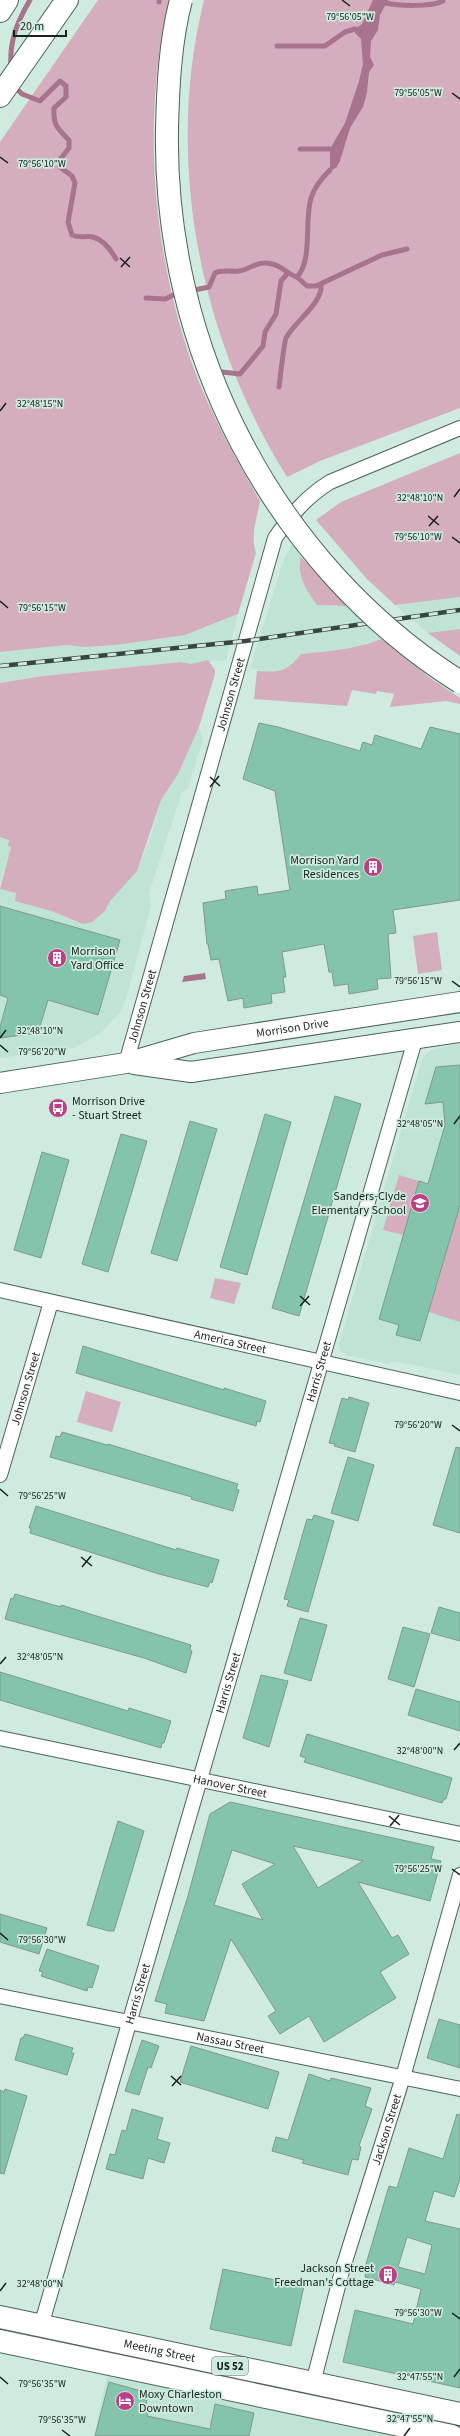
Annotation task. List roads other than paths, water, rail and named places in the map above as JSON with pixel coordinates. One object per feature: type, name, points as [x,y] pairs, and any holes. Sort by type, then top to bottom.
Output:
[{"type":"main road","points":[[0,10],[7,0]]},
{"type":"main road","points":[[0,96],[67,0]]},
{"type":"main road","points":[[181,0],[171,56],[166,173],[172,227],[181,280],[195,332],[208,370],[227,415],[249,458],[274,499],[299,533],[330,571],[369,612],[400,639],[460,682]]},
{"type":"main road","name":"Morrison Drive","points":[[0,1083],[126,1063],[194,1044],[460,1002]]},
{"type":"main road","name":"Morrison Drive","points":[[126,1063],[191,1072],[415,1040],[460,1032]]},
{"type":"main road","name":"Meeting Street","points":[[0,2317],[460,2414]]},
{"type":"main road","name":"Meeting Street","points":[[0,2341],[452,2436]]},
{"type":"street","name":"Johnson Street","points":[[126,1063],[275,538],[294,511],[314,492],[330,482],[460,428]]},
{"type":"street","name":"Harris Street","points":[[41,2326],[127,2023],[415,1040]]},
{"type":"street","name":"America Street","points":[[0,1290],[460,1393]]},
{"type":"street","name":"Johnson Street","points":[[0,1475],[51,1302]]},
{"type":"street","name":"Hanover Street","points":[[0,1738],[460,1834]]},
{"type":"street","name":"Jackson Street","points":[[313,2383],[342,2271],[403,2077],[460,1875]]},
{"type":"street","name":"Nassau Street","points":[[0,1996],[127,2023],[460,2089]]},
{"type":"waterway","points":[[11,68],[11,50],[15,32],[21,16],[30,0]]},
{"type":"waterway","points":[[386,3],[415,5],[431,4],[443,1]]},
{"type":"waterway","points":[[277,46],[325,46],[345,32],[355,29]]},
{"type":"waterway","points":[[13,85],[22,94],[40,101],[60,81],[66,86],[66,97],[54,108],[54,118],[61,132],[69,140],[69,148],[59,161],[60,167],[72,176],[75,183],[68,222],[72,235],[97,238],[101,240],[116,259]]},
{"type":"waterway","points":[[300,149],[330,149]]},
{"type":"waterway","points":[[190,291],[209,287],[215,273],[244,270],[262,263],[276,265],[297,277],[302,270],[307,251],[308,218],[311,198],[314,190],[330,170]]},
{"type":"waterway","points":[[297,277],[307,286],[316,286],[382,255],[407,249]]},
{"type":"waterway","points":[[222,372],[240,374],[263,346],[265,332],[276,314],[281,281],[287,274]]},
{"type":"waterway","points":[[279,387],[286,338],[318,299],[321,285]]},
{"type":"waterway","points":[[146,298],[165,299],[180,292]]},
{"type":"railway","points":[[0,666],[245,641],[460,610]]},
{"type":"place","name":"Morrison Yard Residences","points":[[373,867]]},
{"type":"place","name":"Morrison Yard Office","points":[[57,958]]},
{"type":"place","name":"Morrison Drive - Stuart Street","points":[[58,1108]]},
{"type":"place","name":"Sanders-Clyde Elementary School","points":[[420,1203]]},
{"type":"place","name":"Jackson Street Freedman's Cottage","points":[[388,2275]]},
{"type":"place","name":"Moxy Charleston Downtown","points":[[125,2401]]}]
